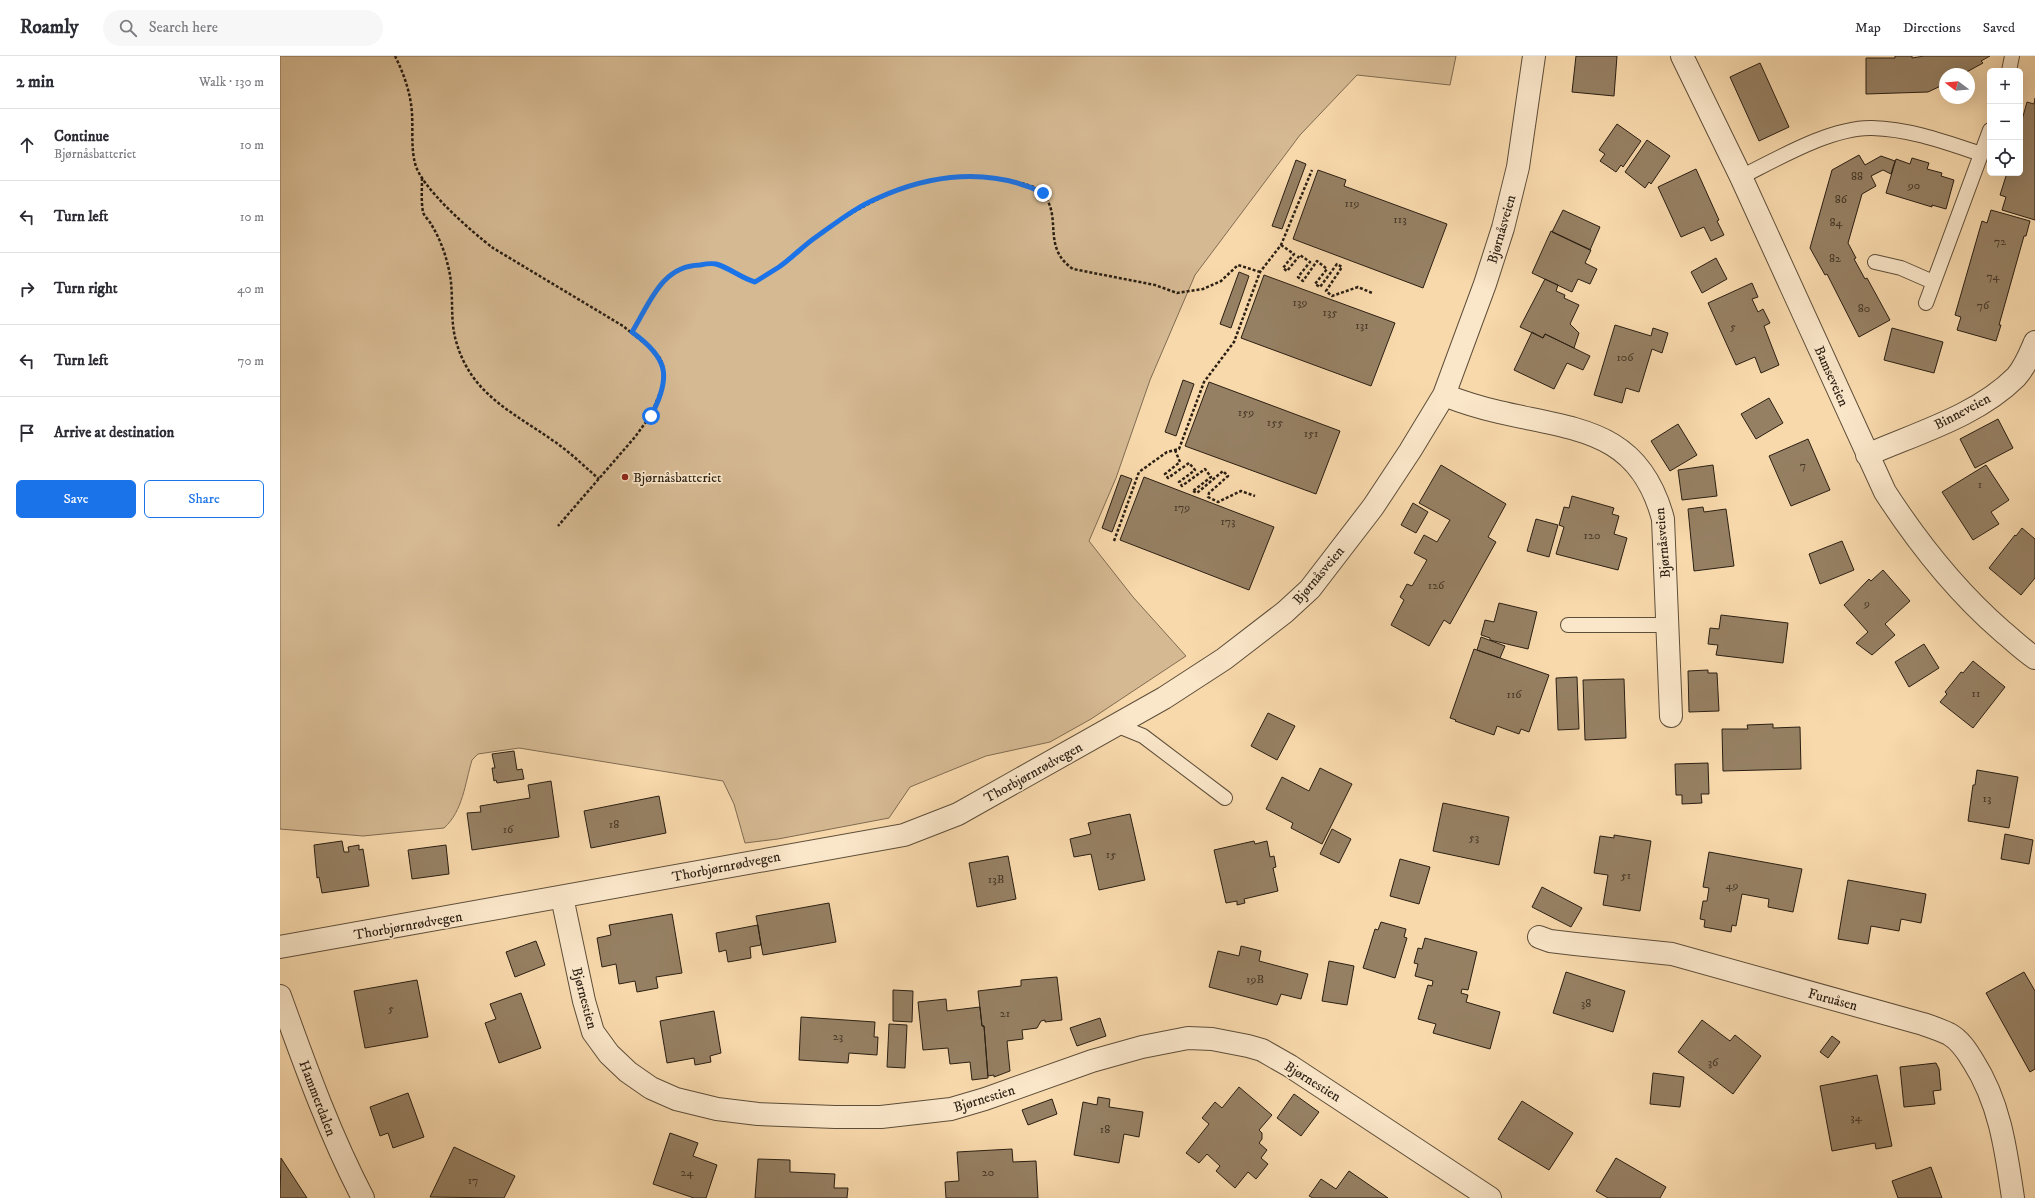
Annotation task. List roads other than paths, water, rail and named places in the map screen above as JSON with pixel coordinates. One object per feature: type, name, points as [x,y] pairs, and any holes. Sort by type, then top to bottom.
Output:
[{"type":"street","name":"Bjørnåsveien","points":[[1146,708],[1224,659],[1285,612],[1310,589],[1373,507],[1410,451],[1444,395],[1485,284],[1503,228],[1518,166],[1534,56]]},
{"type":"street","name":"Bamseveien","points":[[1682,56],[1741,177],[1885,492],[1908,529],[1963,594],[1993,623],[2035,658]]},
{"type":"street","name":"Binneveien","points":[[1867,455],[1947,422],[1985,401],[2017,376],[2025,364],[2035,342]]},
{"type":"street","name":"Bjørnåsveien","points":[[1444,395],[1498,412],[1572,428],[1600,436],[1626,454],[1640,468],[1657,496],[1662,519],[1671,716]]},
{"type":"street","name":"Thorbjørnrødvegen","points":[[280,947],[904,834],[958,814],[1146,708]]},
{"type":"street","name":"Bjørnestien","points":[[562,897],[584,1001],[593,1032],[609,1054],[628,1072],[651,1088],[676,1099],[717,1109],[758,1114],[881,1117],[950,1109],[985,1099],[1092,1061],[1142,1047],[1188,1038],[1212,1039],[1262,1050],[1290,1066],[1490,1198]]},
{"type":"street","name":"Furuåsen","points":[[1539,937],[1550,941],[1672,954],[1923,1024],[1949,1034],[1964,1047],[1980,1072],[1993,1100],[2002,1129],[2013,1198]]},
{"type":"street","name":"Hammerdalen","points":[[280,996],[322,1111],[342,1158],[363,1198]]},
{"type":"lane","points":[[2010,68],[2012,56]]},
{"type":"lane","points":[[1741,177],[1803,146],[1851,130],[1864,129],[1902,131],[1932,138],[1981,154]]},
{"type":"lane","points":[[1926,303],[1987,138]]},
{"type":"lane","points":[[1875,262],[1901,268],[1933,282]]},
{"type":"lane","points":[[1568,625],[1668,625]]},
{"type":"lane","points":[[1116,725],[1142,736],[1225,798]]},
{"type":"place","name":"Bjørnåsbatteriet","points":[[625,477]]}]
